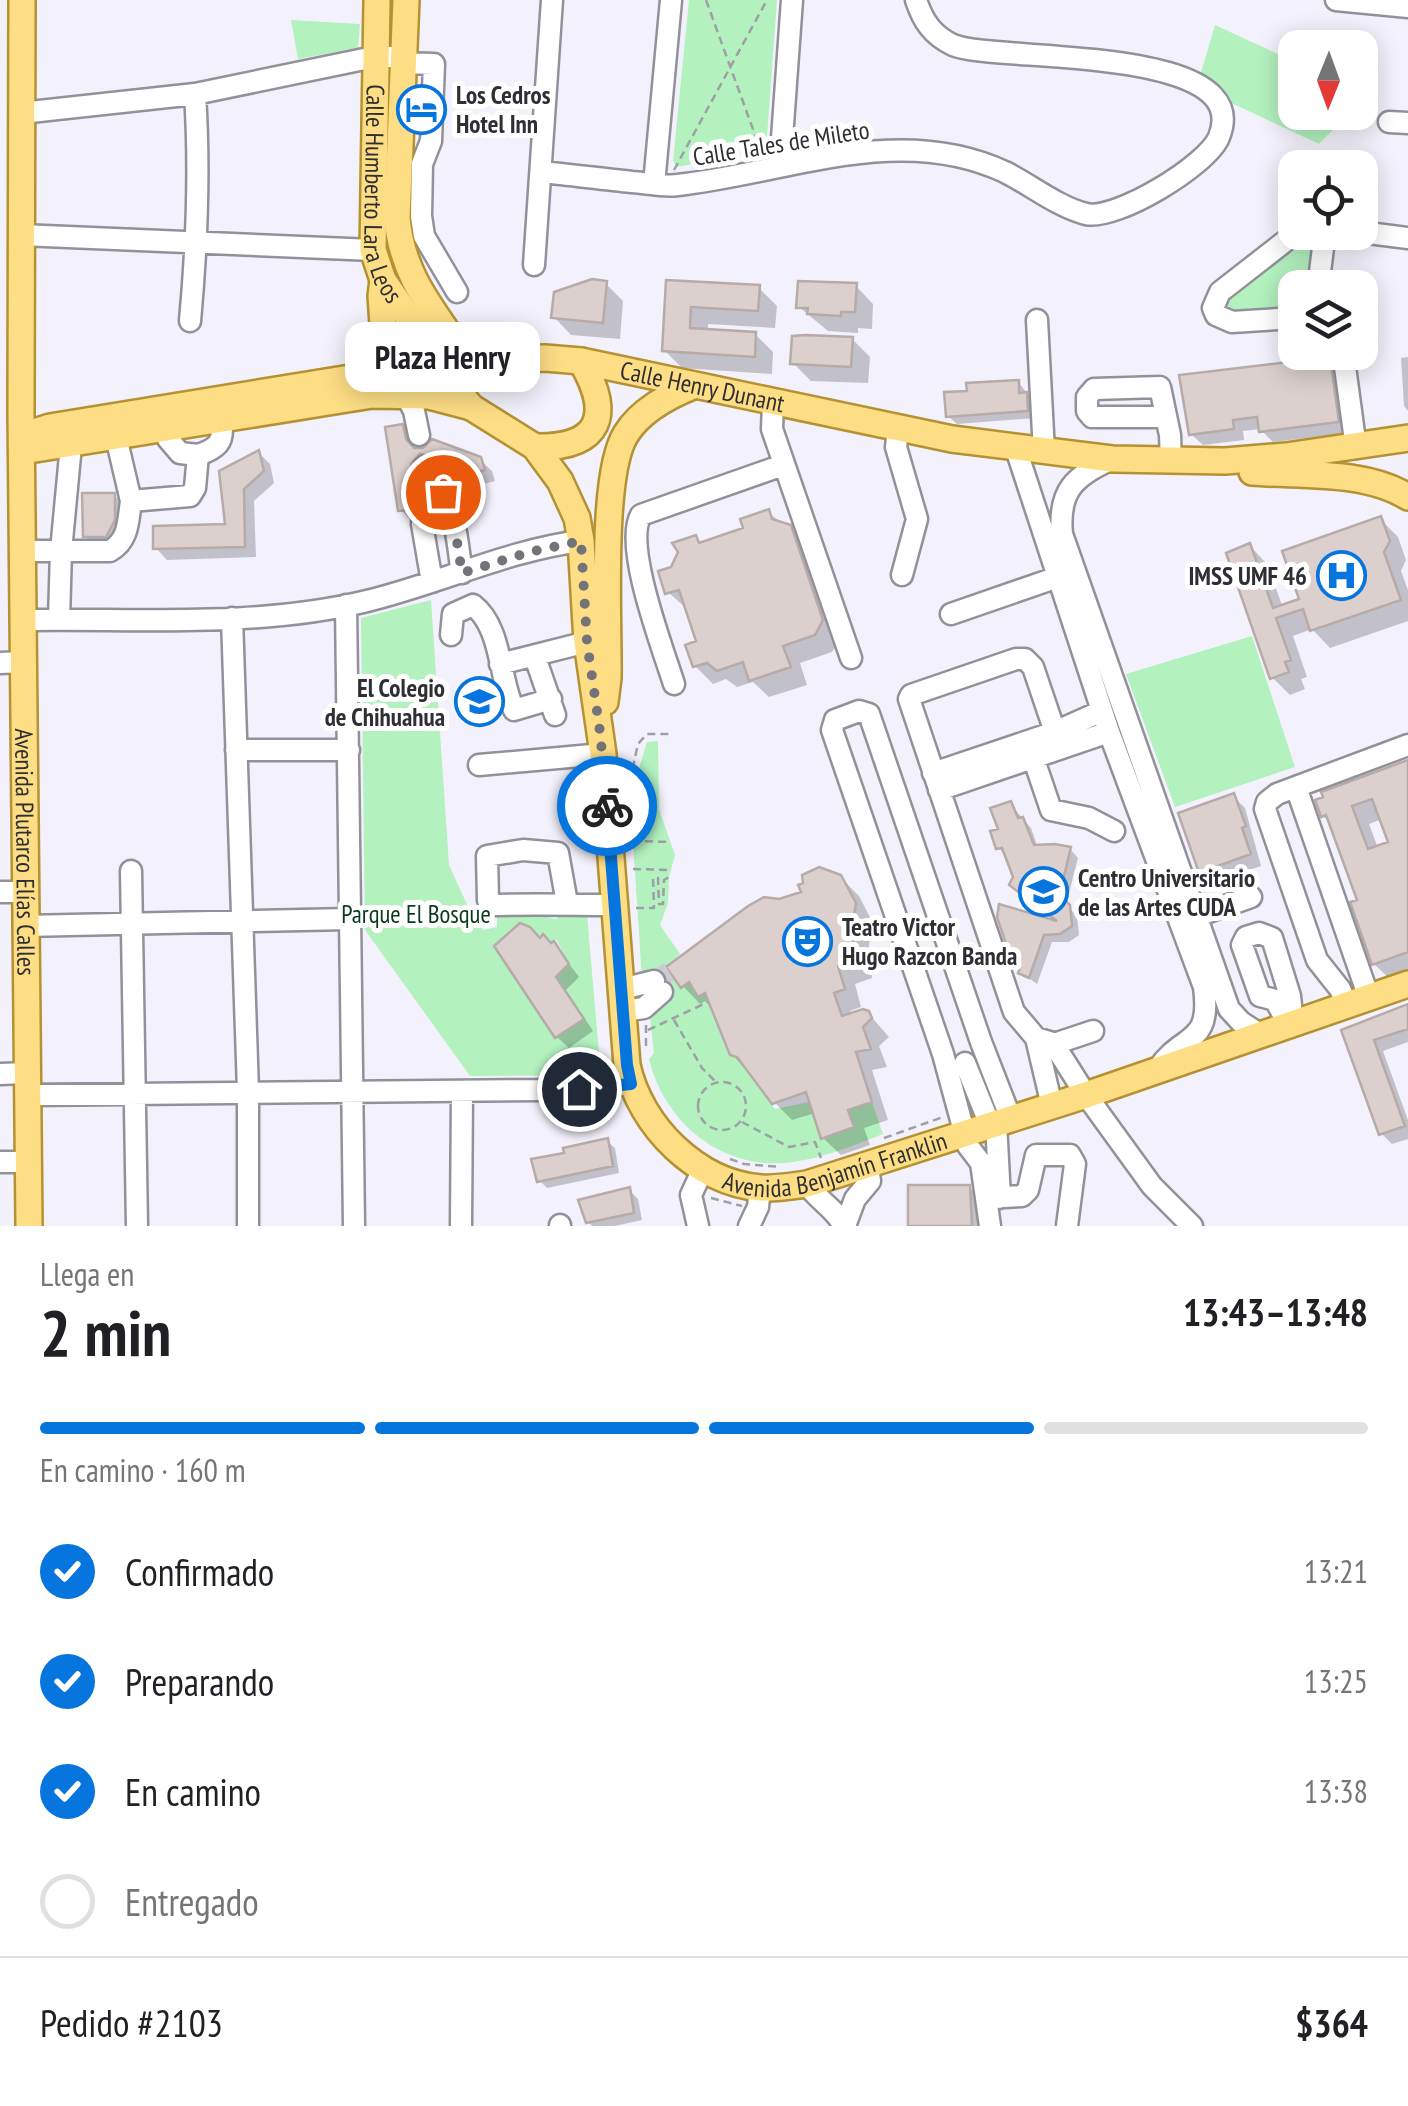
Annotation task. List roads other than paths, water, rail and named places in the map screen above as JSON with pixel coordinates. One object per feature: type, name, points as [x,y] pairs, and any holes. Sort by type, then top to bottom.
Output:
[{"type":"main road","name":"Avenida Plutarco Elías Calles","points":[[22,0],[14,123],[22,235],[12,445],[23,550],[22,620],[11,662],[12,892],[24,926],[29,1226]]},
{"type":"main road","name":"Calle Humberto Lara Leos","points":[[377,0],[373,250],[383,280],[449,362],[472,407],[535,447],[570,500],[581,541],[587,642],[602,744]]},
{"type":"main road","name":"Calle Humberto Lara Leos","points":[[406,0],[397,218],[400,247],[412,279],[460,350],[449,362]]},
{"type":"main road","points":[[370,374],[384,362],[383,280]]},
{"type":"main road","name":"Calle Henry Dunant","points":[[12,445],[50,427],[449,362],[581,361],[898,429],[1016,449],[1112,459],[1225,461],[1356,448],[1408,438]]},
{"type":"main road","points":[[535,447],[570,446],[592,429],[598,399],[594,382],[581,361]]},
{"type":"main road","points":[[602,744],[608,678],[611,490],[617,452],[626,434],[648,410],[693,386]]},
{"type":"main road","points":[[12,445],[71,445],[372,396],[404,394],[472,407]]},
{"type":"main road","points":[[1225,461],[1240,471],[1377,484],[1408,498]]},
{"type":"main road","name":"Avenida Benjamín Franklin","points":[[602,744],[630,1003],[631,1084],[642,1108],[660,1130],[706,1171],[756,1207],[871,1154],[961,1123],[999,1122],[1052,1106],[1408,984]]},
{"type":"street","points":[[534,265],[552,0]]},
{"type":"street","points":[[660,185],[671,0]]},
{"type":"street","points":[[780,166],[792,0]]},
{"type":"street","name":"Calle Tales de Mileto","points":[[542,172],[660,185],[871,150],[951,156],[992,166],[1084,214],[1094,215],[1130,205],[1194,164],[1219,138],[1222,125],[1217,104],[1209,93],[1181,76],[1121,62],[967,50],[937,36],[927,26],[916,0]]},
{"type":"street","points":[[1336,0],[1408,7]]},
{"type":"street","points":[[14,123],[195,94],[374,58],[434,64],[431,141],[422,164],[421,216],[424,236],[457,292]]},
{"type":"street","points":[[190,321],[197,242],[195,94]]},
{"type":"street","points":[[1378,234],[1408,238]]},
{"type":"street","points":[[22,235],[373,250]]},
{"type":"street","points":[[1278,247],[1220,292],[1213,308],[1216,315],[1232,322],[1278,319]]},
{"type":"street","points":[[1036,320],[1044,452]]},
{"type":"street","points":[[1345,370],[1356,448]]},
{"type":"street","points":[[404,394],[414,411],[418,435]]},
{"type":"street","points":[[773,403],[772,429],[851,658]]},
{"type":"street","points":[[1165,416],[1171,462]]},
{"type":"street","points":[[166,429],[168,439],[180,453],[198,455],[215,449],[220,442],[221,422]]},
{"type":"street","points":[[898,429],[896,447],[918,520],[902,575]]},
{"type":"street","points":[[23,550],[102,552],[115,548],[126,534],[131,501],[116,437]]},
{"type":"street","points":[[59,620],[71,445]]},
{"type":"street","points":[[1016,449],[1058,577],[1097,662],[1230,1010],[1261,1035]]},
{"type":"street","points":[[131,501],[190,496],[195,488],[198,455]]},
{"type":"street","points":[[1112,459],[1091,468],[1070,488],[1060,517],[1097,662],[1106,722],[1204,987],[1207,1006],[1203,1026],[1190,1043],[1168,1055],[1157,1071]]},
{"type":"street","points":[[674,684],[642,578],[636,534],[638,519],[671,503],[784,465]]},
{"type":"street","points":[[432,582],[422,514],[425,474],[443,492],[452,510],[462,573]]},
{"type":"street","points":[[22,620],[232,618],[346,605],[581,541]]},
{"type":"street","points":[[427,553],[456,544]]},
{"type":"street","points":[[952,614],[1058,577]]},
{"type":"street","points":[[346,605],[354,1226]]},
{"type":"street","points":[[451,636],[453,614],[473,605],[482,612],[514,710],[553,707],[535,657]]},
{"type":"street","points":[[232,618],[248,1092],[248,1226]]},
{"type":"street","points":[[500,664],[587,642]]},
{"type":"street","points":[[1055,732],[1034,667],[1025,659],[912,694],[909,699],[1014,1012],[1086,1095],[1152,1186],[1190,1224]]},
{"type":"street","points":[[990,1226],[993,1198],[999,1122],[931,894],[870,714],[859,710],[835,720],[832,730],[943,1054],[968,1146],[981,1163],[993,1198]]},
{"type":"street","points":[[936,782],[1106,722]]},
{"type":"street","points":[[1030,749],[1055,732],[1082,730]]},
{"type":"street","points":[[478,765],[602,744]]},
{"type":"street","points":[[1358,1001],[1340,989],[1317,960],[1265,810],[1270,798],[1408,744]]},
{"type":"street","points":[[1030,749],[1050,810],[1089,818],[1114,831]]},
{"type":"street","points":[[236,750],[349,750]]},
{"type":"street","points":[[1296,787],[1358,1001]]},
{"type":"street","points":[[132,871],[137,1226]]},
{"type":"street","points":[[894,906],[931,894]]},
{"type":"street","points":[[1197,916],[1251,897]]},
{"type":"street","points":[[562,900],[620,903]]},
{"type":"street","points":[[24,926],[348,920]]},
{"type":"street","points":[[630,1003],[658,987],[630,1003]]},
{"type":"street","points":[[1043,1043],[1094,1031]]},
{"type":"street","points":[[1043,1043],[1052,1106]]},
{"type":"street","points":[[965,1063],[999,1122]]},
{"type":"street","points":[[0,1074],[27,1084],[136,1094],[462,1091],[631,1084]]},
{"type":"street","points":[[461,1226],[462,1091]]},
{"type":"street","points":[[844,1226],[855,1199],[870,1181],[871,1154]]},
{"type":"street","points":[[993,1198],[1026,1194],[1036,1155],[1070,1154],[1075,1164],[1067,1226]]},
{"type":"street","points":[[0,1162],[28,1162]]},
{"type":"street","points":[[698,1226],[706,1171]]},
{"type":"street","points":[[808,1184],[816,1199],[830,1206],[844,1226]]},
{"type":"street","points":[[830,1206],[840,1200],[855,1199]]},
{"type":"tunnel","points":[[654,981],[669,972]]},
{"type":"place","name":"Los Cedros Hotel Inn","points":[[421,109]]},
{"type":"place","name":"Plaza Henry","points":[[443,492]]},
{"type":"place","name":"IMSS UMF 46","points":[[1342,576]]},
{"type":"place","name":"El Colegio de Chihuahua","points":[[480,702]]},
{"type":"place","name":"Centro Universitario de las Artes CUDA","points":[[1043,892]]},
{"type":"place","name":"Teatro Victor Hugo Razcon Banda","points":[[807,941]]},
{"type":"park label","name":"Parque El Bosque","points":[[416,914]]}]
